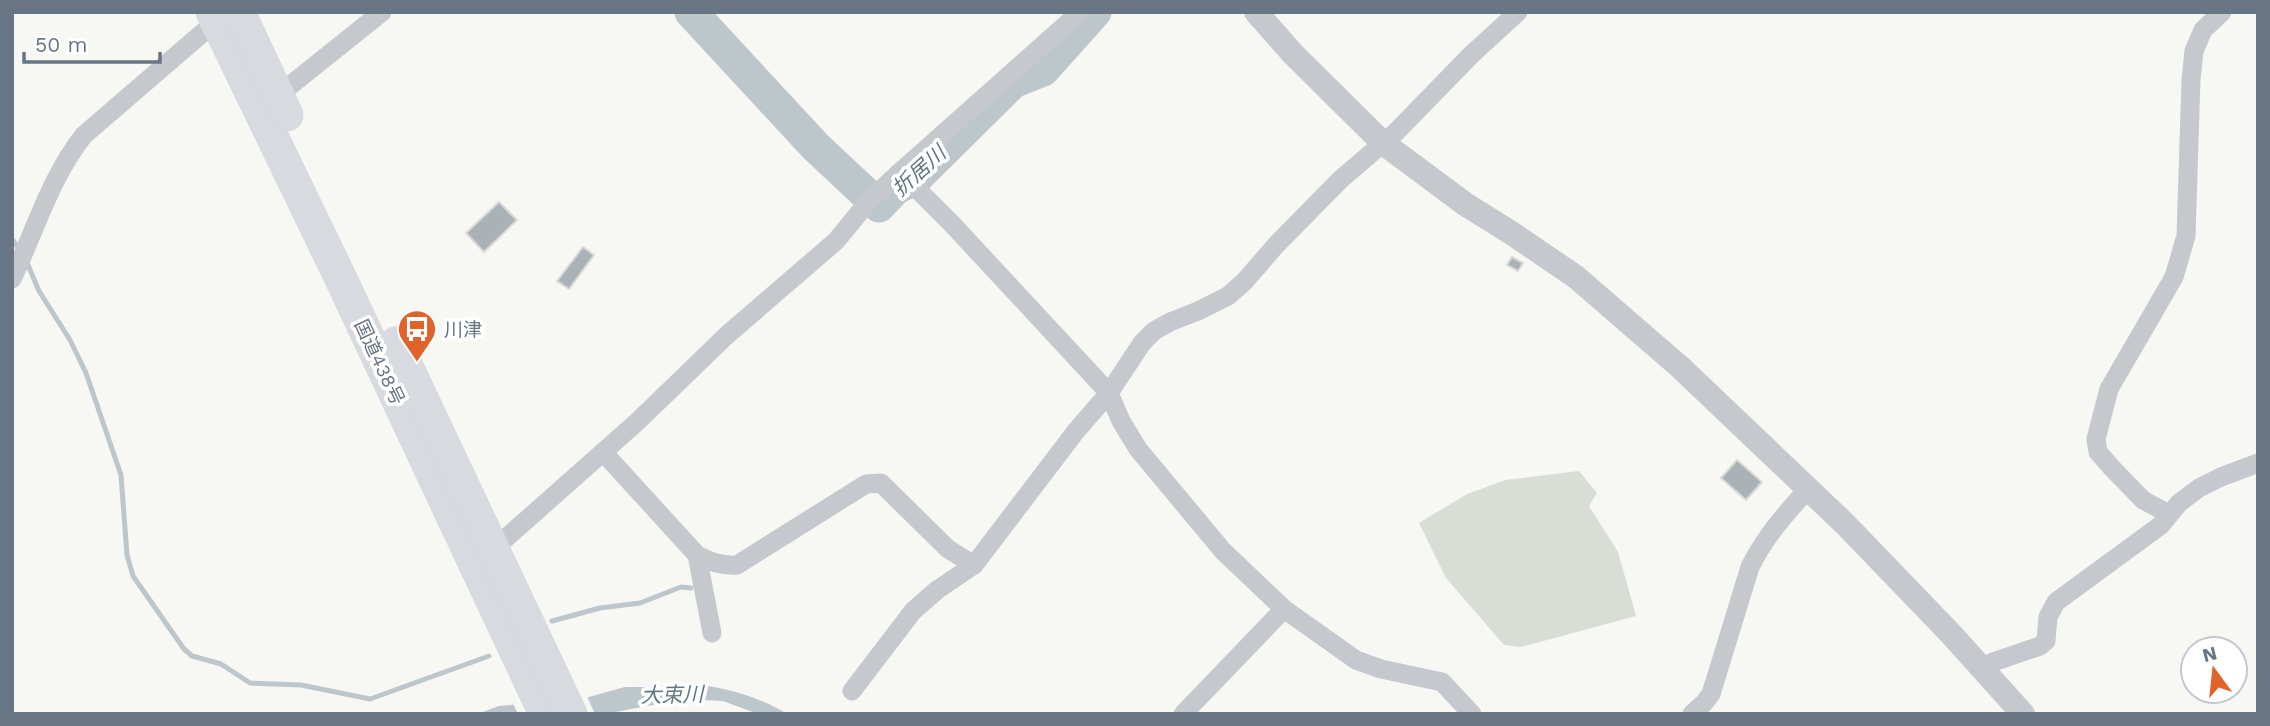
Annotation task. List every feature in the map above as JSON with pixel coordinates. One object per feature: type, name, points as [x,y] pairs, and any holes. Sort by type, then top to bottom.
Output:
[{"type":"highway","name":"国道438号","points":[[224,15],[269,102],[539,674],[571,714]]},
{"type":"highway","name":"国道438号","points":[[539,674],[545,714]]},
{"type":"street","points":[[269,102],[382,12]]},
{"type":"street","points":[[484,557],[603,452],[727,335],[836,241],[871,199],[906,179],[1080,12]]},
{"type":"street","points":[[1256,12],[1294,55],[1383,143],[1465,205],[1576,277],[1680,367],[1808,489],[1951,634],[2023,714]]},
{"type":"street","points":[[852,691],[913,611],[937,590],[974,565],[1076,431],[1109,393],[1142,343],[1154,331],[1198,312],[1227,296],[1244,282],[1341,178],[1383,143],[1518,12]]},
{"type":"street","points":[[2169,514],[2143,500],[2098,452],[2096,439],[2109,389],[2174,277],[2181,259],[2186,236],[2194,51],[2203,30],[2221,12]]},
{"type":"street","points":[[12,279],[73,149],[85,135],[224,15]]},
{"type":"street","points":[[906,179],[1109,393],[1121,421],[1138,449],[1223,551],[1284,609],[1356,660],[1381,669],[1442,682],[1472,714]]},
{"type":"street","points":[[603,452],[697,555],[711,562],[726,566],[737,565],[866,484],[881,482],[948,549],[974,565]]},
{"type":"street","points":[[1983,671],[2001,659],[2040,646],[2046,640],[2048,617],[2056,602],[2161,525],[2179,503],[2199,488],[2258,463]]},
{"type":"street","points":[[1692,714],[1711,694],[1750,567],[1781,518],[1808,489]]},
{"type":"street","points":[[697,555],[712,633]]},
{"type":"street","points":[[1184,714],[1284,609]]},
{"type":"shaded area","points":[[1579,471],[1597,493],[1589,506],[1618,552],[1636,616],[1521,647],[1504,645],[1446,578],[1419,523],[1467,494],[1506,480]]},
{"type":"water","name":"大束川","points":[[682,683],[736,692],[787,714],[758,714],[723,701],[684,699],[605,714],[477,714],[499,706],[585,698],[625,687],[660,687]]},
{"type":"pier","points":[[586,694],[595,714],[518,714],[512,701]]},
{"type":"building","points":[[499,202],[517,220],[484,252],[466,233]]},
{"type":"building","points":[[583,247],[594,255],[569,289],[557,281]]},
{"type":"building","points":[[1512,257],[1523,263],[1518,271],[1507,265]]},
{"type":"building","points":[[1737,460],[1762,482],[1746,500],[1721,478]]},
{"type":"waterway","name":"折居川","points":[[691,12],[816,147],[879,206],[895,189],[916,178],[1013,82],[1043,70],[1095,12]]},
{"type":"waterway","points":[[12,239],[17,246]]},
{"type":"waterway","points":[[28,265],[39,291],[70,340],[86,373],[121,475],[127,555],[133,576],[184,649],[192,656],[221,664],[250,683],[301,685],[370,699],[489,656]]},
{"type":"waterway","points":[[552,621],[600,608],[640,603],[681,587],[691,588]]},
{"type":"place","name":"川津","points":[[417,363]]}]
